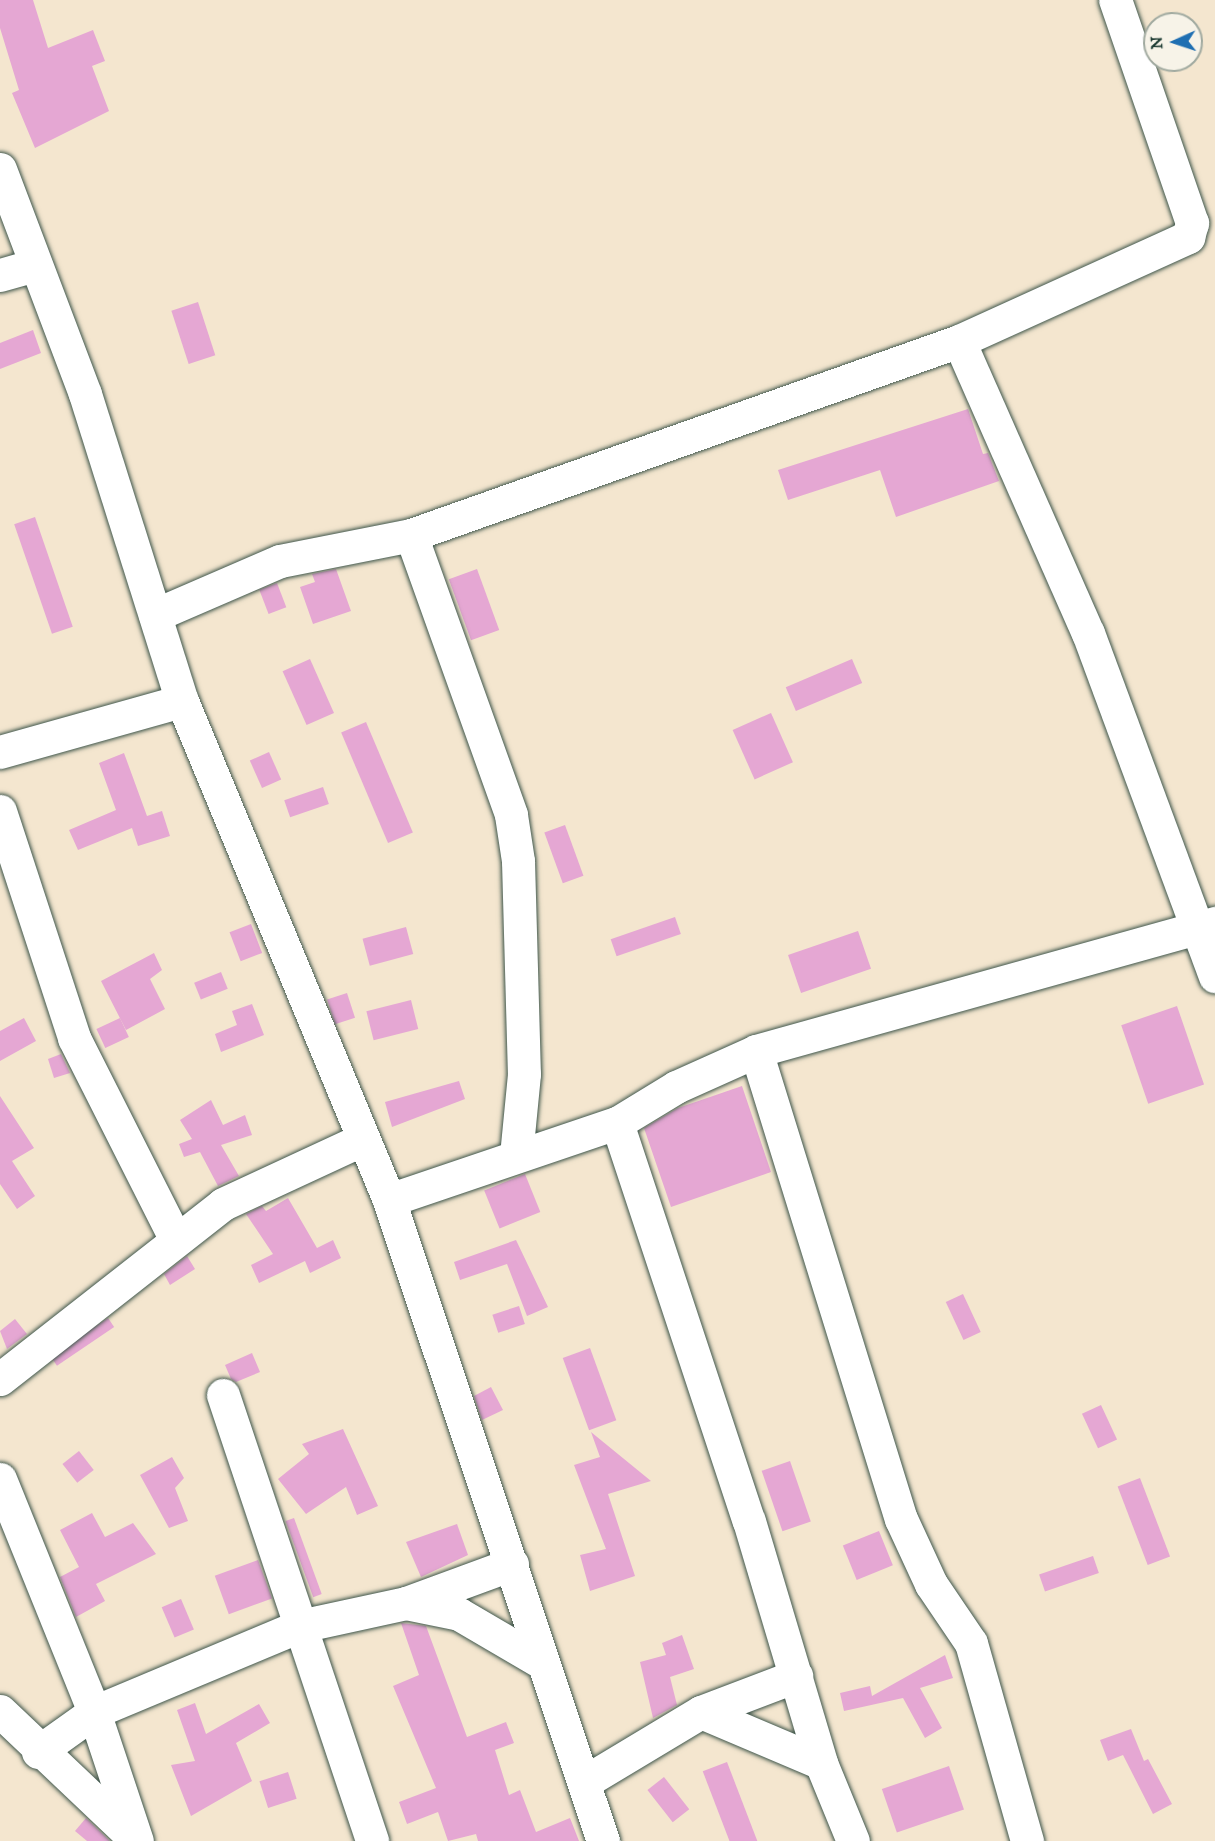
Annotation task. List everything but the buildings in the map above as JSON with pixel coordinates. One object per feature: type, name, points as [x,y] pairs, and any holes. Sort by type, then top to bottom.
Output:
[{"type":"street","points":[[155,615],[280,561],[411,535],[958,341],[1179,242],[1192,230],[1114,0]]},
{"type":"street","points":[[0,169],[85,394],[182,701],[389,1200],[512,1564],[541,1662],[586,1782],[603,1841]]},
{"type":"street","points":[[0,274],[36,265]]},
{"type":"street","points":[[958,341],[1088,633],[1207,927],[1215,976]]},
{"type":"street","points":[[411,535],[511,815],[518,861],[524,1074],[516,1155]]},
{"type":"street","points":[[0,752],[182,701]]},
{"type":"street","points":[[0,811],[74,1038],[176,1240]]},
{"type":"street","points":[[389,1200],[516,1155],[617,1123],[676,1087],[756,1051],[1207,927]]},
{"type":"street","points":[[756,1051],[902,1519],[931,1584],[971,1643],[1028,1841]]},
{"type":"street","points":[[617,1123],[796,1676],[821,1763],[853,1841]]},
{"type":"street","points":[[0,1378],[223,1204],[363,1139]]},
{"type":"street","points":[[223,1395],[372,1841]]},
{"type":"street","points":[[0,1479],[93,1713],[137,1841]]},
{"type":"street","points":[[38,1752],[93,1713],[300,1626],[406,1603],[512,1564]]},
{"type":"street","points":[[406,1603],[459,1614],[541,1662]]},
{"type":"street","points":[[586,1782],[701,1712],[796,1676]]},
{"type":"street","points":[[0,1711],[38,1752],[137,1841]]},
{"type":"street","points":[[701,1712],[821,1763]]}]
